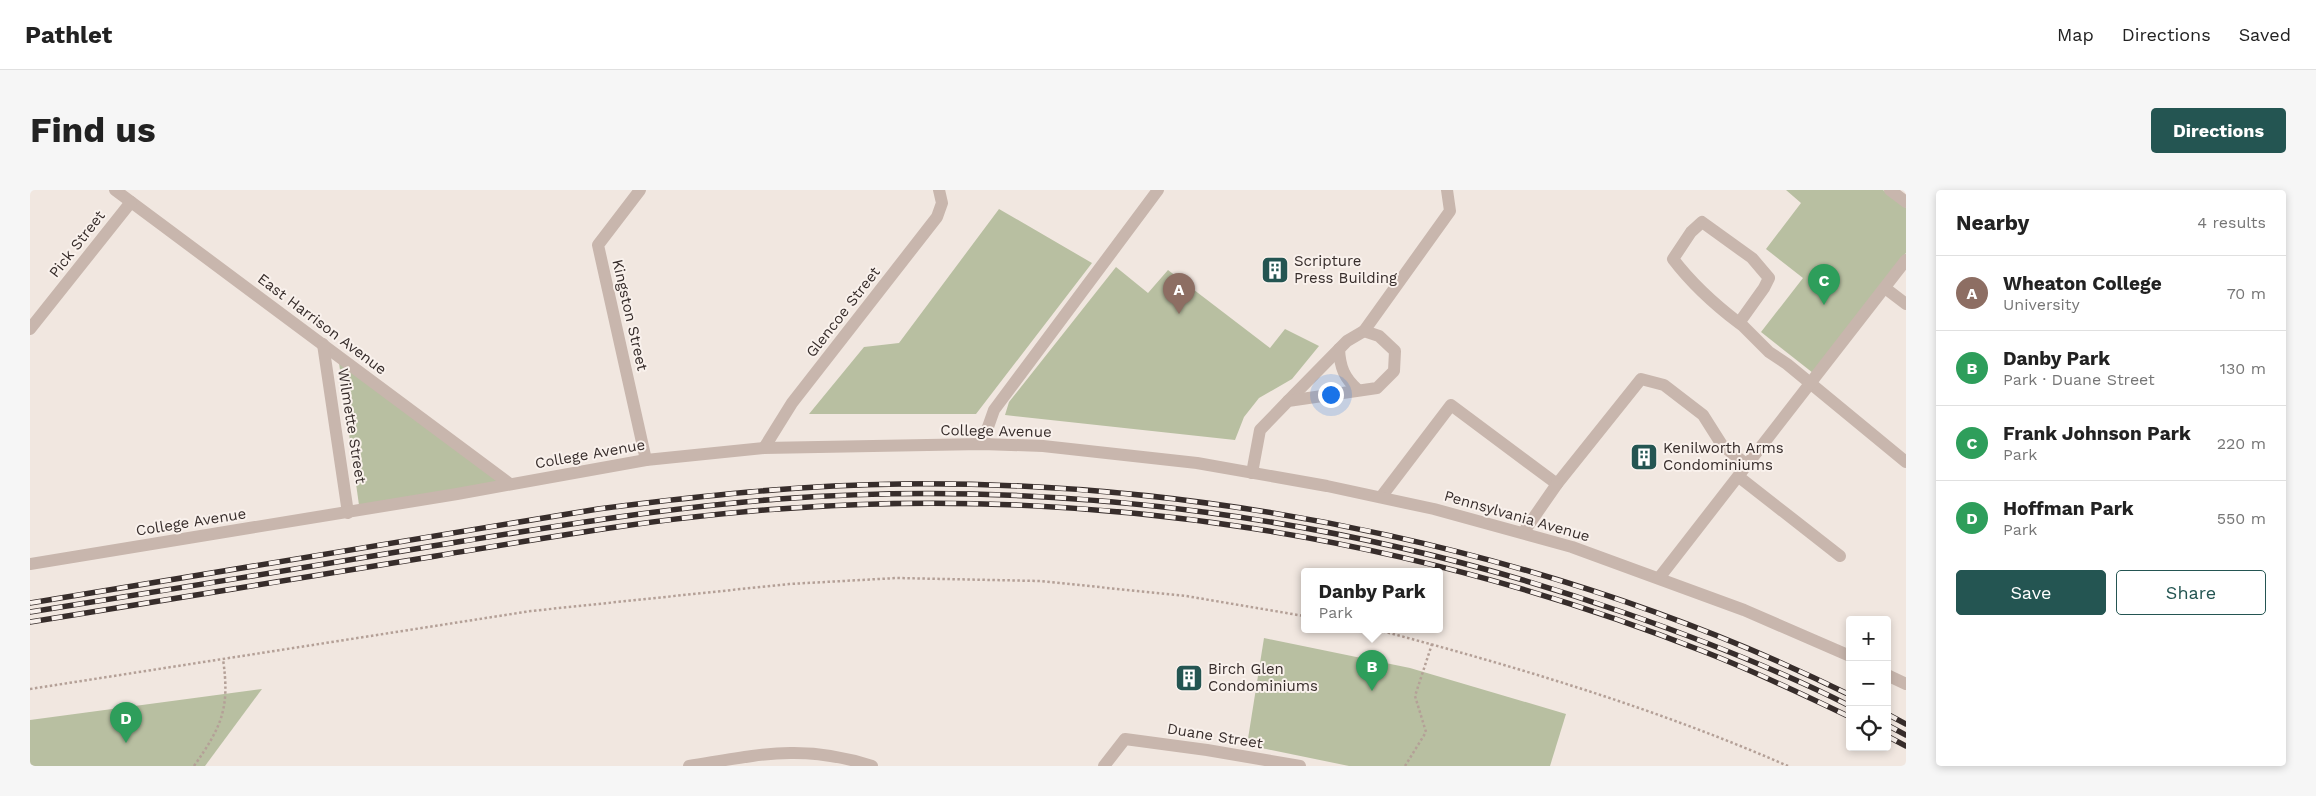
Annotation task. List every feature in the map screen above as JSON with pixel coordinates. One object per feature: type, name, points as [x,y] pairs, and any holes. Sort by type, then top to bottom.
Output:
[{"type":"street","name":"East Harrison Avenue","points":[[115,190],[510,484]]},
{"type":"street","name":"Kingston Street","points":[[640,190],[598,245],[646,460]]},
{"type":"street","points":[[982,444],[994,410],[1158,190]]},
{"type":"street","points":[[1252,473],[1260,430],[1339,349],[1364,331],[1450,211],[1447,190]]},
{"type":"street","points":[[1890,190],[1906,202]]},
{"type":"street","name":"Glencoe Street","points":[[764,448],[792,403],[937,217],[942,202],[940,192]]},
{"type":"street","name":"Pick Street","points":[[30,330],[131,202]]},
{"type":"street","points":[[1738,323],[1764,288],[1769,278],[1752,258],[1702,222],[1691,232],[1673,259],[1687,277],[1712,302],[1769,352],[1811,383],[1906,462]]},
{"type":"street","points":[[1659,578],[1906,260]]},
{"type":"street","points":[[1885,288],[1906,304]]},
{"type":"street","points":[[1288,401],[1376,388],[1394,371],[1395,351],[1379,336],[1364,331]]},
{"type":"street","name":"Wilmette Street","points":[[323,344],[348,513]]},
{"type":"street","points":[[1339,349],[1340,363],[1346,380],[1358,390]]},
{"type":"street","points":[[1523,533],[1557,484],[1641,380],[1664,385],[1703,415],[1722,445],[1747,465]]},
{"type":"street","points":[[1381,497],[1451,406],[1557,484]]},
{"type":"street","name":"College Avenue","points":[[30,564],[348,513],[646,460],[764,448],[982,444],[1043,446],[1161,457]]},
{"type":"street","name":"Pennsylvania Avenue","points":[[1161,457],[1381,497],[1572,547],[1752,613],[1846,654]]},
{"type":"street","points":[[1739,477],[1840,556]]},
{"type":"street","points":[[1891,677],[1906,684]]},
{"type":"street","name":"Duane Street","points":[[1104,766],[1125,739],[1300,766]]},
{"type":"street","points":[[689,766],[795,751],[823,753],[865,765]]},
{"type":"path","points":[[30,689],[531,611],[789,584],[897,578],[1040,581],[1186,596],[1301,615]]},
{"type":"path","points":[[1390,633],[1578,686],[1720,737],[1788,766]]},
{"type":"path","points":[[1404,766],[1426,732],[1415,696],[1432,644]]},
{"type":"path","points":[[194,766],[211,742],[222,718],[226,685],[223,659]]},
{"type":"green space","points":[[1786,190],[1883,190],[1906,208],[1906,253],[1813,373],[1761,332],[1803,278],[1766,249],[1801,203]]},
{"type":"green space","points":[[999,209],[1092,263],[976,414],[809,414],[864,347],[899,343]]},
{"type":"green space","points":[[1116,267],[1148,293],[1168,270],[1270,348],[1285,329],[1319,346],[1292,379],[1259,398],[1244,417],[1235,440],[1005,415],[1009,402]]},
{"type":"green space","points":[[339,363],[500,482],[359,505]]},
{"type":"green space","points":[[1264,638],[1410,668],[1566,714],[1550,766],[1349,766],[1247,745]]},
{"type":"green space","points":[[262,689],[205,766],[30,766],[30,720]]},
{"type":"railway","points":[[30,603],[598,509],[674,500],[824,486],[900,484],[1021,486],[1143,495],[1265,512],[1387,535],[1508,565],[1626,602],[1740,645],[1846,693]]},
{"type":"railway","points":[[30,612],[603,519],[691,508],[779,499],[886,494],[993,495],[1101,501],[1208,512],[1314,530],[1419,552],[1523,580],[1654,623],[1767,667],[1846,704]]},
{"type":"railway","points":[[30,622],[650,522],[779,509],[897,503],[1015,505],[1133,513],[1250,528],[1366,549],[1481,577],[1594,612],[1705,652],[1796,691],[1846,715]]},
{"type":"railway","points":[[1891,716],[1906,724]]},
{"type":"railway","points":[[1891,727],[1906,735]]},
{"type":"railway","points":[[1891,738],[1906,746]]},
{"type":"place","name":"Scripture Press Building","points":[[1275,270]]},
{"type":"place","name":"Frank Johnson Park","points":[[1824,305]]},
{"type":"place","name":"Wheaton College","points":[[1179,314]]},
{"type":"place","name":"Kenilworth Arms Condominiums","points":[[1644,457]]},
{"type":"place","name":"Birch Glen Condominiums","points":[[1189,678]]},
{"type":"place","name":"Danby Park","points":[[1372,691]]},
{"type":"place","name":"Hoffman Park","points":[[126,743]]}]
